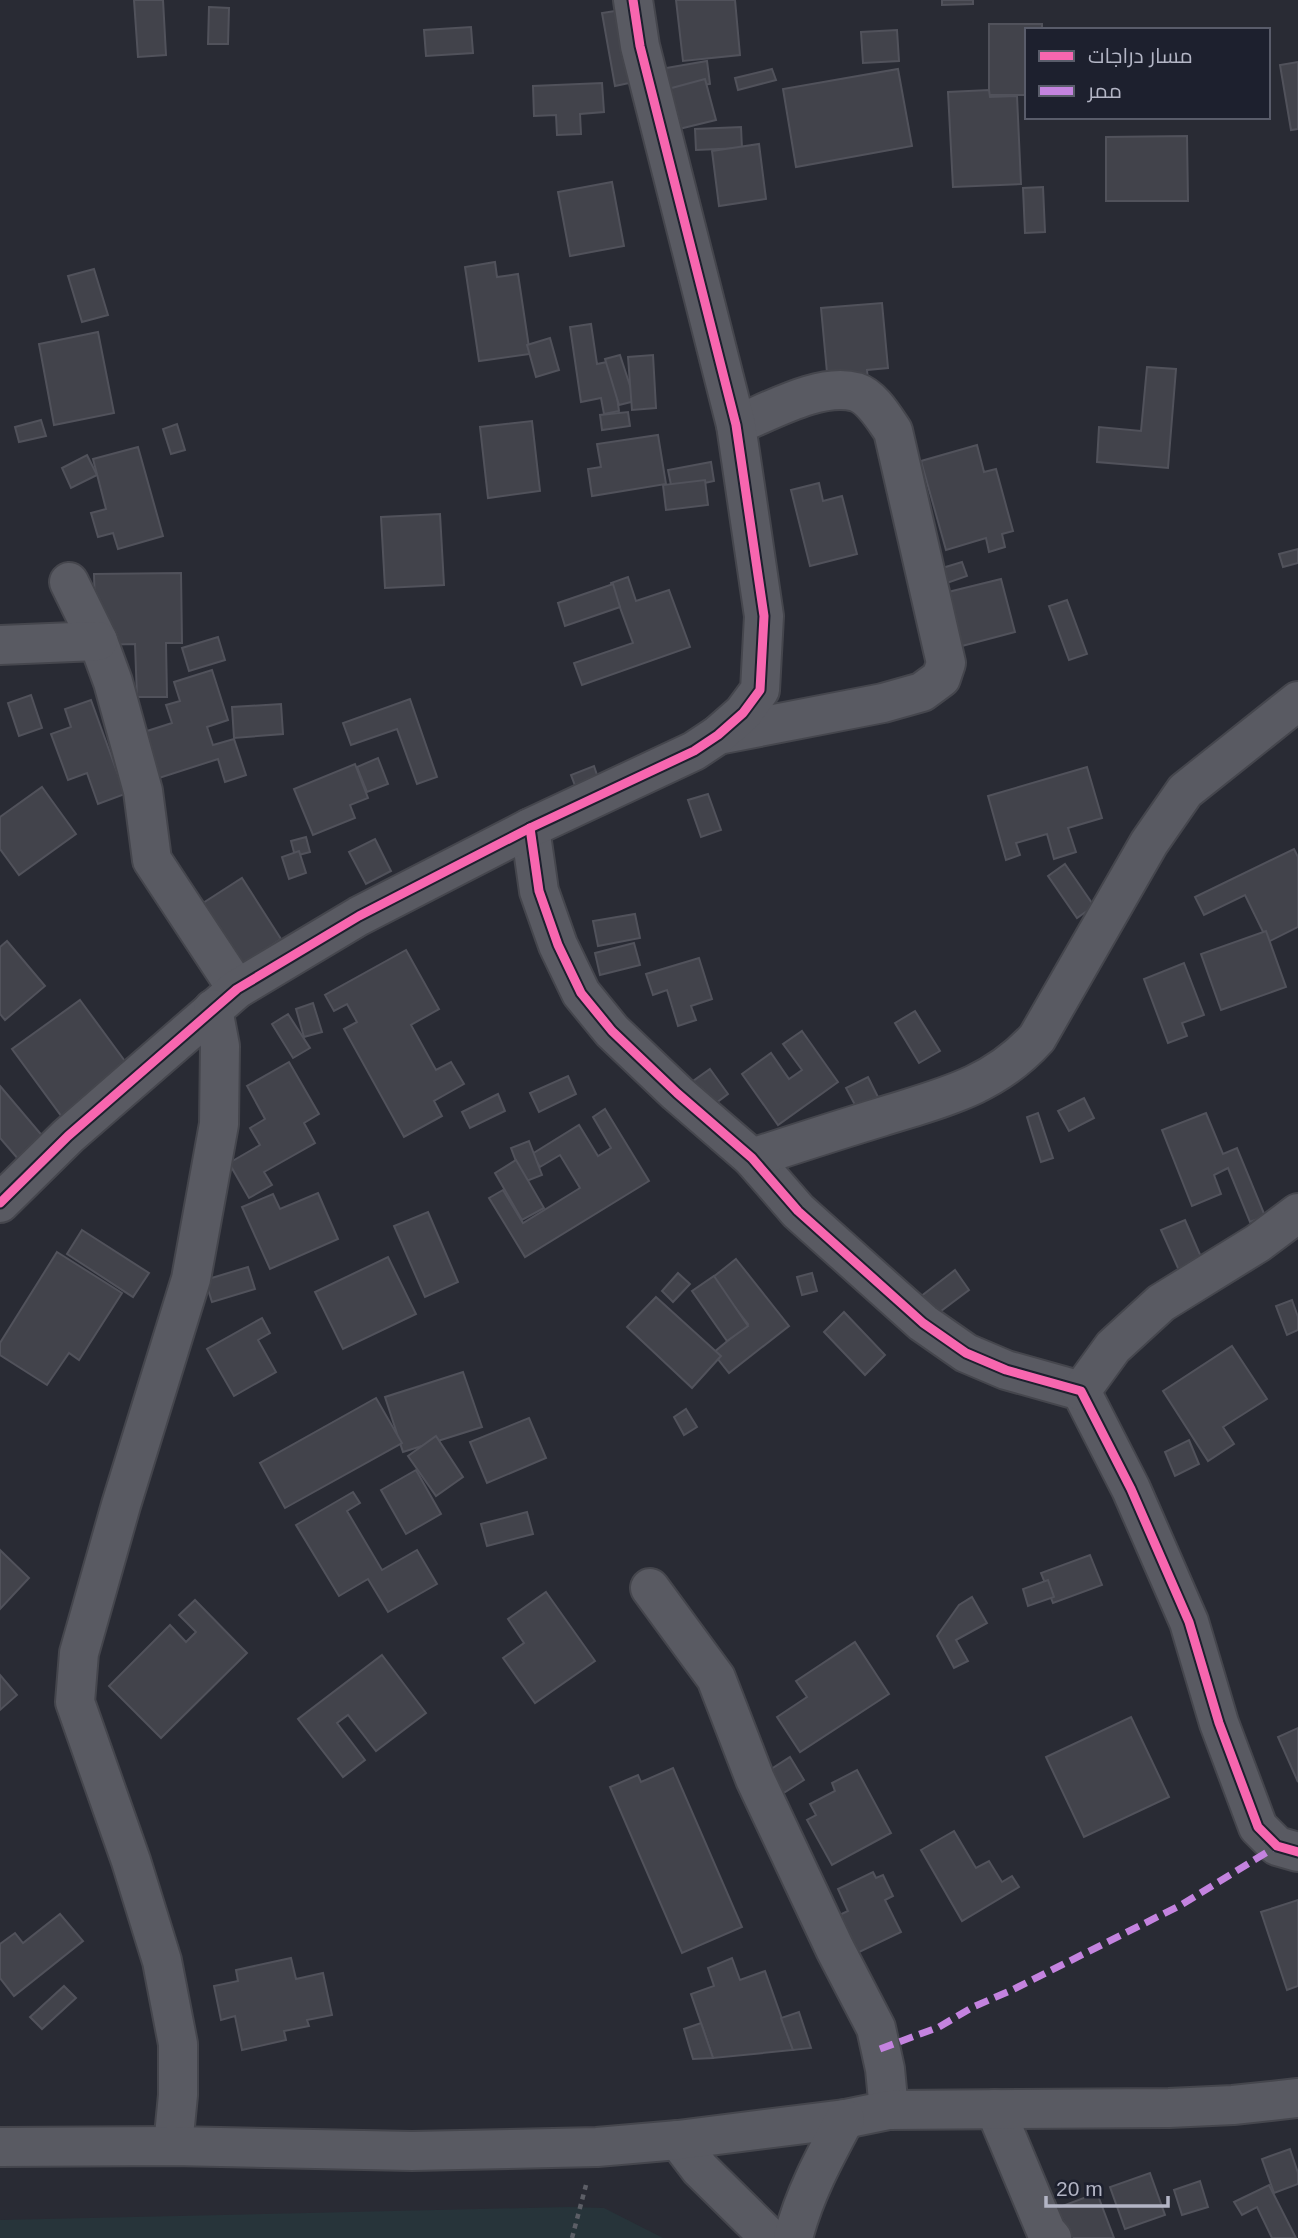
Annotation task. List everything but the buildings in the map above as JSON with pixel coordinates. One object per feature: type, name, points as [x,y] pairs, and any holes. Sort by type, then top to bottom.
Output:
[{"type":"street","points":[[0,1203],[68,1136],[225,999],[359,916],[530,828],[694,751],[744,713],[760,690],[764,616],[736,425],[646,70],[633,0]]},
{"type":"street","points":[[718,734],[883,703],[922,692],[941,678],[946,663],[893,431],[878,409],[857,392],[818,391],[736,425]]},
{"type":"street","points":[[69,582],[98,641],[113,682],[143,791],[152,860],[225,999],[220,1046],[219,1124],[191,1279],[121,1504],[79,1653],[75,1702],[131,1861],[162,1961],[173,2009],[178,2044],[178,2095],[173,2146]]},
{"type":"street","points":[[0,645],[98,641]]},
{"type":"street","points":[[752,1157],[964,1090],[1005,1069],[1021,1056],[1037,1038],[1149,843],[1185,791],[1298,701]]},
{"type":"street","points":[[530,828],[539,891],[558,945],[581,993],[612,1031],[677,1093],[752,1157],[799,1211],[923,1323],[966,1353],[1006,1370],[1081,1391],[1131,1489],[1189,1622],[1219,1723],[1258,1827],[1277,1846],[1298,1852]]},
{"type":"street","points":[[1081,1391],[1113,1347],[1161,1303],[1258,1244],[1298,1213]]},
{"type":"street","points":[[650,1588],[716,1678],[755,1779],[835,1949],[876,2028],[885,2068],[889,2110]]},
{"type":"street","points":[[0,2147],[173,2146],[412,2151],[597,2147],[678,2140],[845,2119],[889,2110],[1169,2108],[1297,2100]]},
{"type":"street","points":[[995,2109],[1045,2236]]},
{"type":"street","points":[[793,2238],[813,2179],[845,2119]]},
{"type":"street","points":[[678,2140],[700,2169],[770,2238]]},
{"type":"path","points":[[572,2238],[597,2147]]},
{"type":"shaded area","points":[[604,2208],[663,2238],[0,2238],[0,2220]]},
{"type":"marked path","points":[[880,2049],[939,2027],[973,2007],[1181,1905],[1277,1846]]},
{"type":"cycle path","points":[[0,1203],[68,1136],[237,989],[359,916],[530,828],[694,751],[743,713],[760,690],[764,616],[736,425],[640,46],[633,0]]},
{"type":"cycle path","points":[[530,828],[539,891],[558,945],[581,993],[612,1031],[677,1093],[752,1158],[798,1211],[923,1323],[966,1353],[1006,1370],[1081,1391],[1131,1489],[1189,1622],[1219,1723],[1258,1827],[1277,1846],[1298,1852]]}]
